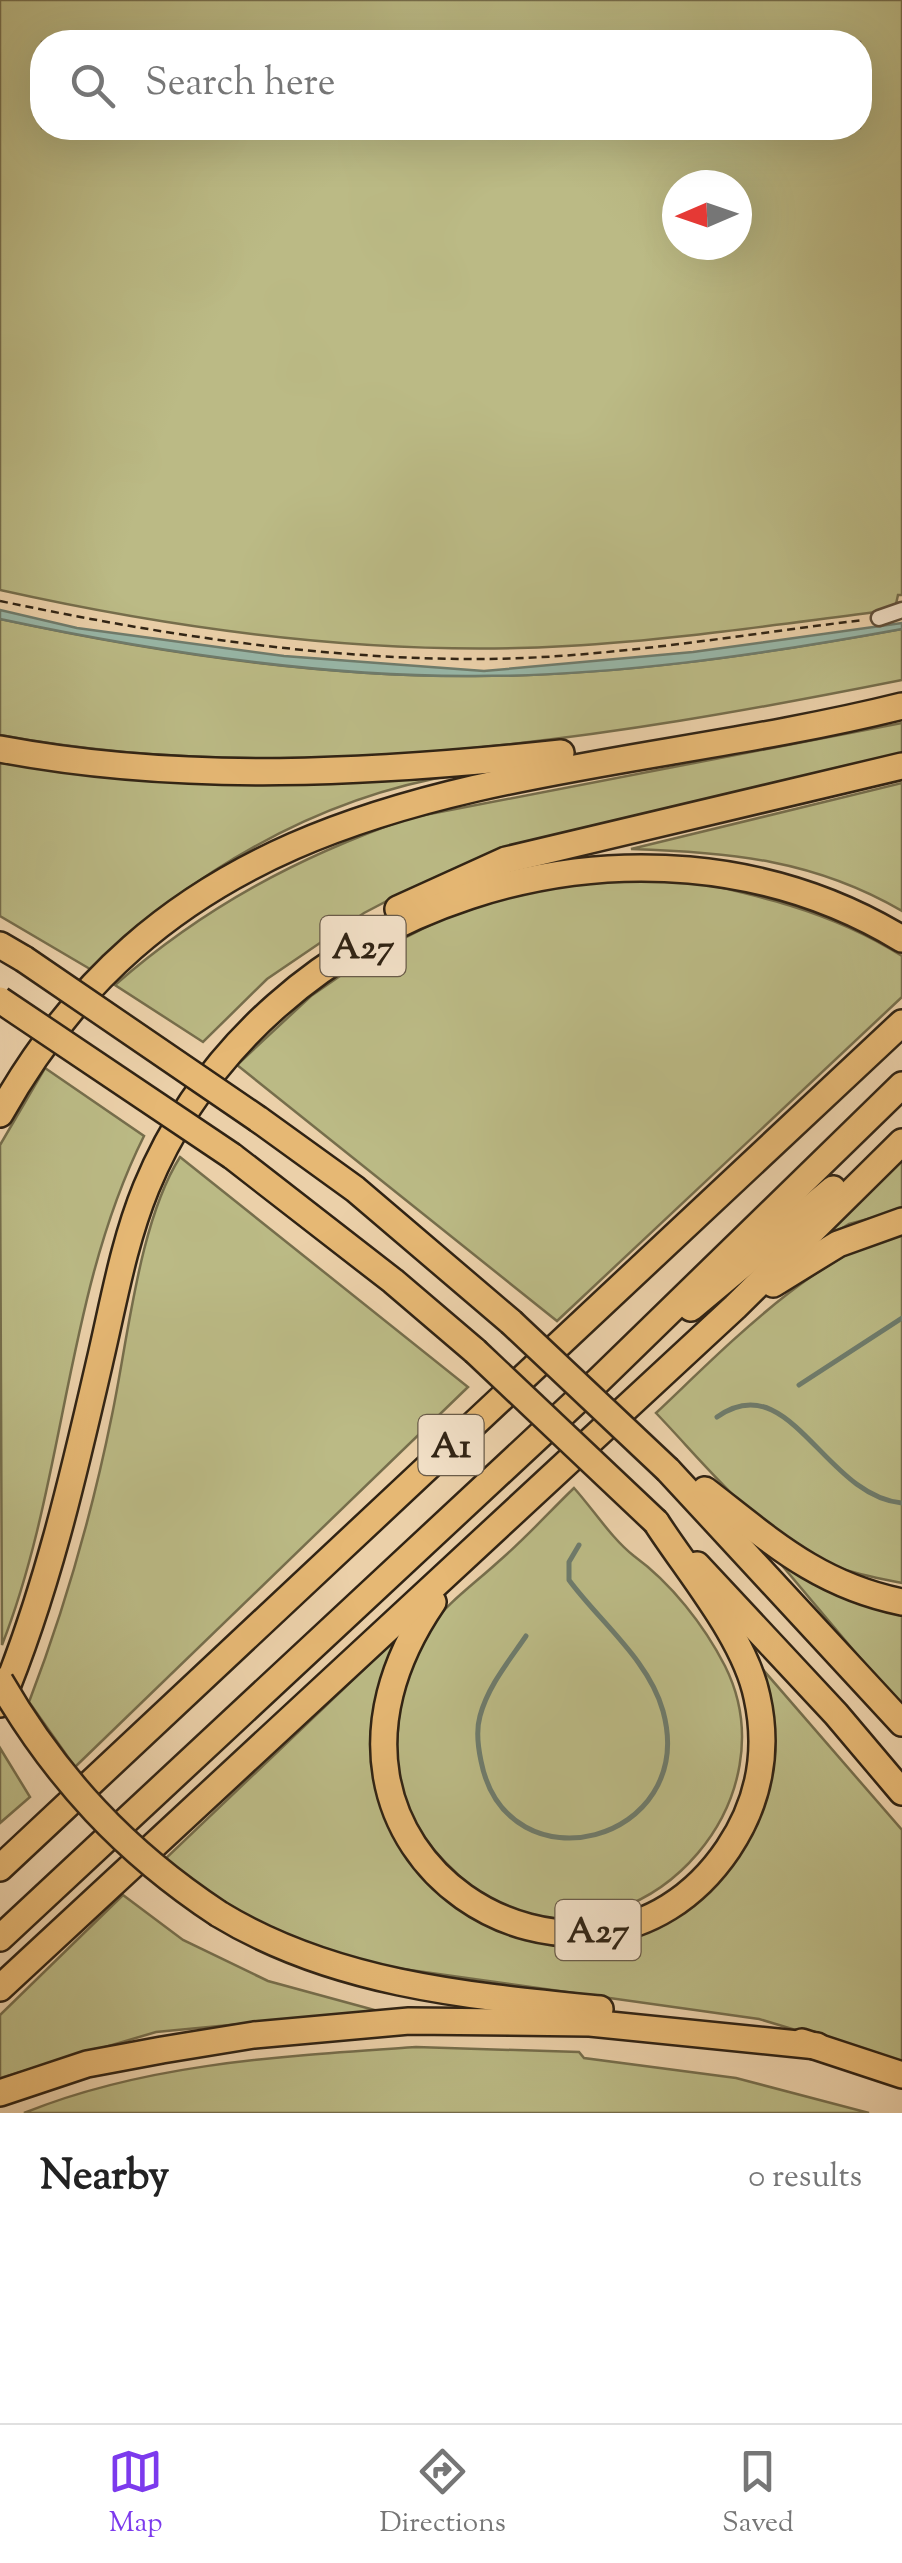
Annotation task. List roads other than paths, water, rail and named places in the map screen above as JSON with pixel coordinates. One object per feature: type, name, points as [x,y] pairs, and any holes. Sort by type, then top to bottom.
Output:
[{"type":"highway","points":[[0,1114],[54,1030],[104,972],[175,914],[260,860],[364,816],[444,794],[902,706]]},
{"type":"highway","points":[[0,749],[116,764],[262,773],[380,770],[566,752],[676,749]]},
{"type":"highway","points":[[0,1704],[32,1628],[84,1416],[96,1330],[134,1194],[184,1097],[211,1062],[303,972],[389,914],[506,860],[902,766]]},
{"type":"highway","name":"A27","points":[[84,1416],[146,1189],[193,1101],[264,1016],[371,941],[491,889],[533,877],[628,865],[710,870],[788,886],[862,915],[902,939]]},
{"type":"highway","points":[[0,945],[355,1189],[510,1322],[668,1470],[814,1573],[867,1595],[902,1602]]},
{"type":"highway","name":"A27","points":[[0,1000],[232,1156],[475,1351],[656,1522],[836,1714],[902,1792]]},
{"type":"highway","name":"A1","points":[[0,1868],[902,1023]]},
{"type":"highway","name":"A1","points":[[0,1938],[596,1382],[902,1085]]},
{"type":"highway","name":"A1","points":[[596,1382],[724,1283],[902,1129]]},
{"type":"highway","name":"A1","points":[[0,1988],[735,1308],[902,1142]]},
{"type":"highway","name":"A1","points":[[735,1308],[838,1244],[902,1222]]},
{"type":"highway","points":[[694,1487],[902,1724]]},
{"type":"highway","name":"A27","points":[[459,1565],[412,1633],[395,1670],[382,1742],[391,1802],[425,1864],[478,1908],[547,1931],[585,1932],[619,1927],[677,1902],[706,1878],[742,1827],[755,1799],[763,1736],[757,1695],[746,1662],[656,1522]]},
{"type":"highway","points":[[0,1680],[59,1772],[100,1819],[156,1872],[267,1940],[349,1970],[426,1990],[724,2025],[817,2046],[902,2075]]},
{"type":"highway","points":[[0,2092],[87,2064],[143,2053],[254,2035],[409,2021],[590,2023],[817,2046]]},
{"type":"street","points":[[879,618],[902,610]]},
{"type":"waterway","points":[[799,1385],[902,1318]]},
{"type":"waterway","points":[[717,1417],[743,1405],[766,1408],[787,1420],[850,1479],[875,1495],[902,1503]]},
{"type":"waterway","points":[[526,1636],[484,1705],[478,1733],[481,1761],[498,1802],[525,1827],[560,1838],[595,1835],[628,1819],[653,1793],[667,1756],[663,1711],[647,1675],[569,1580],[569,1562],[579,1545]]}]
